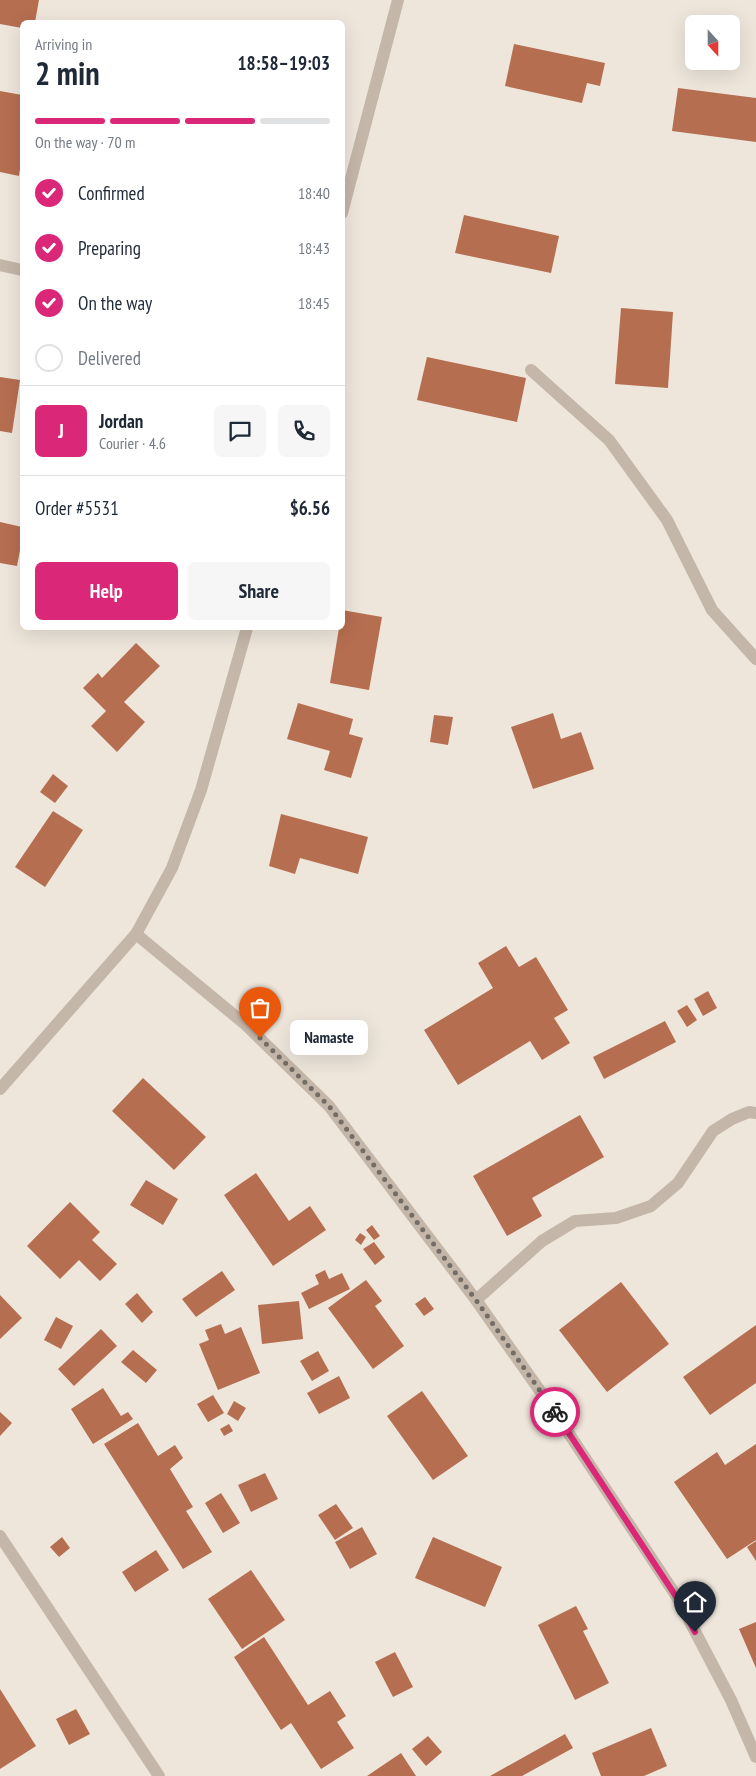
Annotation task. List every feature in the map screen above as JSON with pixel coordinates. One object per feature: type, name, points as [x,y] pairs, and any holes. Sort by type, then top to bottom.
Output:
[{"type":"street","points":[[345,202],[398,0]]},
{"type":"street","points":[[0,265],[20,270]]},
{"type":"street","points":[[531,370],[609,440],[667,520],[712,610],[756,660]]},
{"type":"street","points":[[0,1089],[136,934],[172,868],[197,798],[246,630]]},
{"type":"street","points":[[136,934],[246,1025],[329,1106],[476,1300],[550,1405],[677,1598],[731,1700],[756,1757]]},
{"type":"street","points":[[476,1300],[542,1241],[575,1221],[616,1218],[651,1206],[678,1183],[713,1131],[732,1119],[749,1112],[756,1113]]},
{"type":"street","points":[[0,1536],[159,1776]]},
{"type":"building","points":[[0,0],[39,0],[35,20],[20,20],[20,28],[0,24]]},
{"type":"building","points":[[514,44],[605,63],[600,86],[587,83],[582,103],[505,86]]},
{"type":"building","points":[[678,88],[756,98],[756,142],[672,131]]},
{"type":"building","points":[[0,91],[20,95],[20,169],[19,176],[0,172]]},
{"type":"building","points":[[464,215],[559,236],[551,273],[455,253]]},
{"type":"building","points":[[621,308],[673,312],[668,388],[615,384]]},
{"type":"building","points":[[427,357],[526,378],[517,422],[417,400]]},
{"type":"building","points":[[0,377],[20,380],[12,433],[0,431]]},
{"type":"building","points":[[0,522],[20,527],[20,550],[17,566],[0,563]]},
{"type":"building","points":[[345,611],[382,617],[369,690],[330,683],[339,630],[345,630]]},
{"type":"building","points":[[136,643],[160,666],[124,702],[145,722],[117,752],[91,726],[106,711],[83,688],[98,673],[102,678]]},
{"type":"building","points":[[298,703],[353,719],[349,734],[363,738],[351,778],[324,770],[330,751],[287,739]]},
{"type":"building","points":[[553,713],[561,739],[581,732],[594,769],[533,789],[511,727]]},
{"type":"building","points":[[434,715],[453,717],[448,745],[430,742]]},
{"type":"building","points":[[53,774],[68,786],[55,803],[40,792]]},
{"type":"building","points":[[53,811],[83,830],[45,887],[15,867]]},
{"type":"building","points":[[281,814],[368,837],[358,874],[300,858],[295,874],[269,866]]},
{"type":"building","points":[[506,946],[519,967],[536,957],[568,1010],[554,1018],[570,1043],[542,1060],[530,1041],[458,1085],[424,1030],[493,988],[478,963]]},
{"type":"building","points":[[708,991],[717,1008],[703,1016],[694,999]]},
{"type":"building","points":[[687,1005],[697,1020],[687,1027],[677,1011]]},
{"type":"building","points":[[665,1021],[676,1042],[604,1079],[593,1057]]},
{"type":"building","points":[[143,1078],[206,1137],[174,1170],[112,1111]]},
{"type":"building","points":[[580,1115],[604,1157],[532,1198],[542,1216],[507,1236],[473,1176]]},
{"type":"building","points":[[256,1173],[289,1221],[310,1206],[326,1230],[273,1266],[224,1195]]},
{"type":"building","points":[[146,1180],[178,1199],[163,1225],[130,1205]]},
{"type":"building","points":[[70,1202],[100,1232],[92,1240],[117,1264],[100,1281],[79,1260],[60,1279],[27,1246]]},
{"type":"building","points":[[372,1225],[380,1236],[374,1240],[366,1230]]},
{"type":"building","points":[[360,1233],[366,1237],[361,1245],[355,1240]]},
{"type":"building","points":[[374,1242],[385,1257],[375,1265],[363,1249]]},
{"type":"building","points":[[325,1270],[329,1279],[342,1273],[350,1289],[309,1309],[301,1293],[319,1284],[315,1275]]},
{"type":"building","points":[[222,1271],[235,1290],[196,1317],[182,1299]]},
{"type":"building","points":[[366,1280],[382,1301],[375,1306],[404,1346],[373,1369],[328,1308]]},
{"type":"building","points":[[621,1282],[669,1344],[607,1392],[559,1330]]},
{"type":"building","points":[[137,1293],[153,1312],[142,1323],[125,1304]]},
{"type":"building","points":[[0,1295],[22,1318],[0,1339]]},
{"type":"building","points":[[425,1297],[434,1309],[424,1316],[415,1304]]},
{"type":"building","points":[[299,1301],[303,1339],[262,1344],[258,1305]]},
{"type":"building","points":[[56,1317],[73,1326],[61,1349],[44,1340]]},
{"type":"building","points":[[221,1324],[225,1334],[241,1327],[260,1373],[218,1390],[199,1344],[209,1340],[205,1330]]},
{"type":"building","points":[[756,1325],[756,1383],[710,1415],[683,1377]]},
{"type":"building","points":[[101,1329],[117,1346],[74,1386],[58,1369]]},
{"type":"building","points":[[133,1350],[157,1370],[146,1383],[121,1362]]},
{"type":"building","points":[[318,1351],[329,1371],[312,1381],[300,1361]]},
{"type":"building","points":[[339,1376],[350,1398],[319,1414],[307,1393]]},
{"type":"building","points":[[103,1388],[121,1416],[128,1412],[133,1419],[93,1444],[71,1409]]},
{"type":"building","points":[[422,1391],[468,1456],[433,1480],[387,1416]]},
{"type":"building","points":[[213,1395],[224,1413],[208,1422],[197,1404]]},
{"type":"building","points":[[234,1401],[246,1408],[238,1421],[227,1414]]},
{"type":"building","points":[[0,1412],[12,1423],[0,1436]]},
{"type":"building","points":[[138,1423],[158,1456],[175,1445],[183,1458],[170,1469],[193,1507],[186,1511],[212,1552],[183,1569],[104,1444]]},
{"type":"building","points":[[229,1424],[233,1431],[224,1436],[220,1429]]},
{"type":"building","points":[[756,1444],[756,1540],[727,1559],[674,1482],[717,1452],[725,1465]]},
{"type":"building","points":[[265,1473],[278,1499],[251,1512],[238,1485]]},
{"type":"building","points":[[221,1493],[240,1523],[223,1533],[205,1503]]},
{"type":"building","points":[[336,1504],[353,1528],[335,1540],[318,1515]]},
{"type":"building","points":[[362,1527],[377,1554],[350,1569],[335,1542]]},
{"type":"building","points":[[62,1537],[70,1548],[59,1557],[50,1547]]},
{"type":"building","points":[[433,1537],[502,1567],[485,1607],[415,1578]]},
{"type":"building","points":[[756,1541],[756,1561],[747,1547]]},
{"type":"building","points":[[156,1550],[169,1570],[135,1592],[122,1572]]},
{"type":"building","points":[[251,1570],[285,1620],[242,1649],[208,1599]]},
{"type":"building","points":[[576,1606],[588,1629],[583,1631],[609,1683],[575,1700],[538,1625]]},
{"type":"building","points":[[756,1622],[756,1668],[739,1629]]},
{"type":"building","points":[[264,1637],[308,1705],[330,1691],[346,1716],[337,1722],[354,1748],[321,1769],[291,1723],[281,1730],[234,1657]]},
{"type":"building","points":[[395,1652],[413,1687],[393,1697],[375,1662]]},
{"type":"building","points":[[0,1689],[36,1746],[0,1769]]},
{"type":"building","points":[[76,1709],[90,1734],[69,1745],[56,1719]]},
{"type":"building","points":[[651,1728],[667,1766],[644,1776],[601,1776],[592,1753]]},
{"type":"building","points":[[565,1734],[573,1748],[522,1776],[490,1776]]},
{"type":"building","points":[[428,1736],[442,1752],[426,1766],[412,1749]]},
{"type":"building","points":[[401,1753],[416,1776],[367,1776]]},
{"type":"way so far","points":[[260,1038],[329,1106],[476,1300],[555,1412]]},
{"type":"place","name":"Namaste","points":[[260,1038]]},
{"type":"route","points":[[555,1412],[677,1598],[695,1632]]}]
